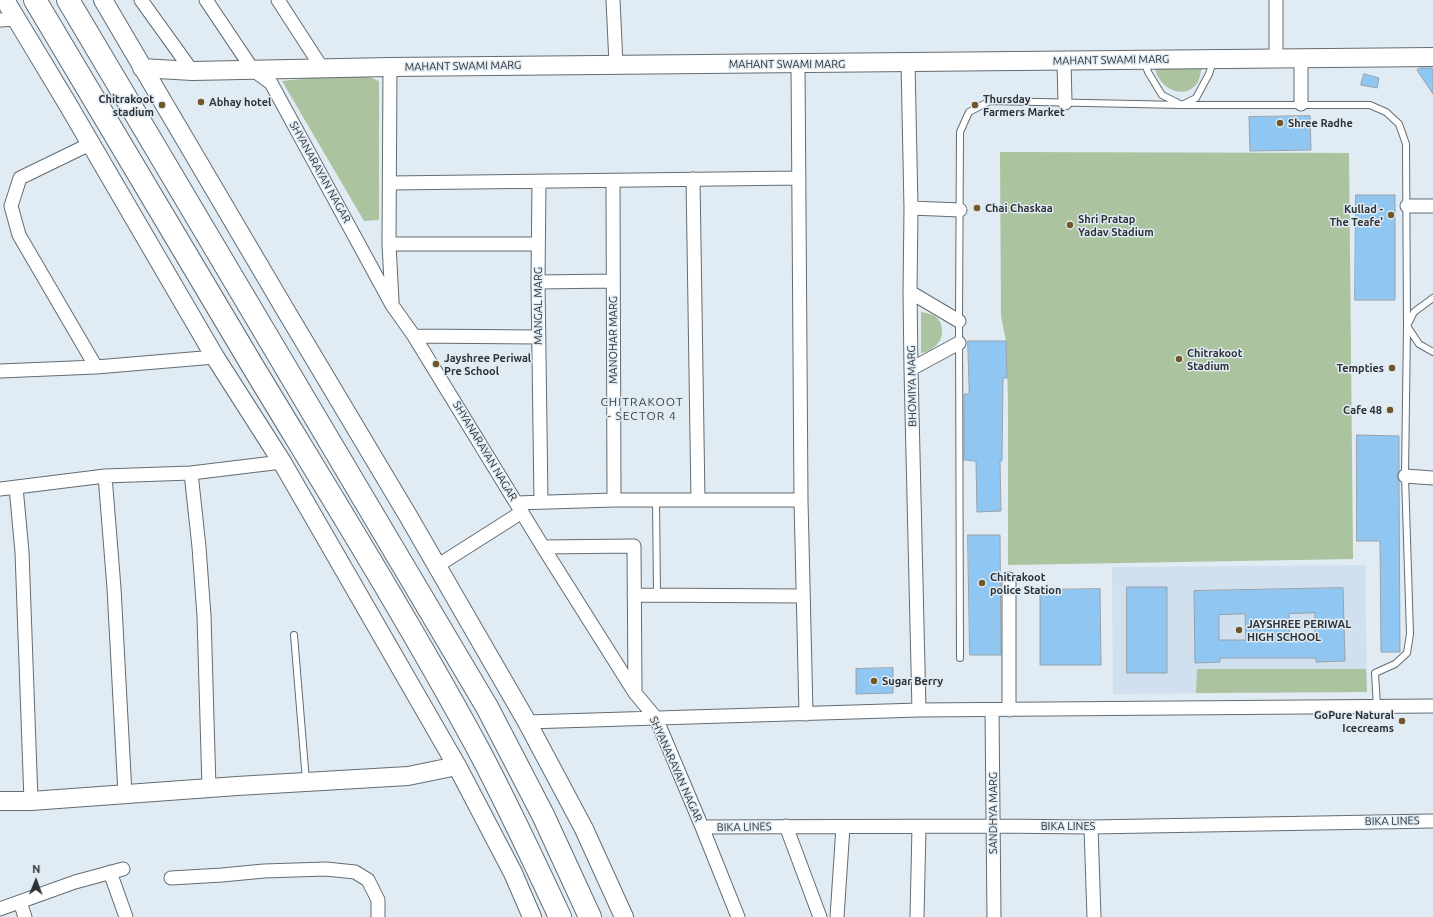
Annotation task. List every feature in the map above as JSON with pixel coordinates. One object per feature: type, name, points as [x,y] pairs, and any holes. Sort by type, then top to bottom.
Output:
[{"type":"highway","points":[[35,0],[446,690],[478,748],[560,917]]},
{"type":"highway","points":[[68,0],[488,707],[544,815],[590,917]]},
{"type":"street","points":[[5,0],[8,20],[90,144],[215,357],[282,462],[458,766],[512,873],[532,917]]},
{"type":"street","points":[[103,0],[437,566],[527,722],[584,829],[624,917]]},
{"type":"street","points":[[141,0],[192,71]]},
{"type":"street","name":"SHYANARAYAN NAGAR","points":[[206,0],[253,70],[271,83],[392,305],[414,336],[543,547],[635,693],[656,718],[738,917]]},
{"type":"street","points":[[278,0],[322,68]]},
{"type":"street","points":[[613,0],[616,64]]},
{"type":"street","points":[[1276,0],[1276,59]]},
{"type":"street","name":"MAHANT SWAMI MARG","points":[[142,68],[192,71],[616,64],[798,64],[1213,58],[1301,59],[1433,57]]},
{"type":"street","points":[[1301,59],[1301,104]]},
{"type":"street","points":[[1064,61],[1065,103]]},
{"type":"street","name":"BHOMIYA MARG","points":[[908,62],[911,208],[911,369],[919,710]]},
{"type":"street","points":[[798,64],[801,500],[806,714]]},
{"type":"street","points":[[390,67],[389,244],[392,305]]},
{"type":"street","points":[[90,144],[20,178],[11,206],[19,235],[96,367]]},
{"type":"street","points":[[390,183],[798,178]]},
{"type":"street","points":[[693,179],[698,500]]},
{"type":"street","name":"MANGAL MARG","points":[[539,181],[538,337],[541,502]]},
{"type":"street","name":"MANOHAR MARG","points":[[613,181],[614,500]]},
{"type":"street","points":[[1407,206],[1433,206]]},
{"type":"street","points":[[911,208],[960,210]]},
{"type":"street","points":[[389,244],[538,244]]},
{"type":"street","points":[[538,282],[613,281]]},
{"type":"street","points":[[910,292],[958,321]]},
{"type":"street","points":[[414,336],[538,337]]},
{"type":"street","points":[[911,369],[959,343]]},
{"type":"street","points":[[0,371],[96,367],[215,357]]},
{"type":"street","points":[[0,489],[105,476],[191,472],[282,462]]},
{"type":"street","points":[[191,472],[199,547],[204,616],[209,788]]},
{"type":"street","points":[[105,476],[116,620],[125,794]]},
{"type":"street","points":[[1405,476],[1433,478]]},
{"type":"street","points":[[16,487],[22,552],[31,801]]},
{"type":"street","points":[[437,566],[519,508],[541,502],[614,500],[801,500]]},
{"type":"street","points":[[543,547],[634,546],[635,693]]},
{"type":"street","points":[[1009,579],[1009,710]]},
{"type":"street","points":[[634,594],[803,596]]},
{"type":"street","points":[[527,722],[919,710],[1433,706]]},
{"type":"street","name":"SANDHYA MARG","points":[[992,710],[994,917]]},
{"type":"street","points":[[0,801],[31,801],[408,776],[458,766]]},
{"type":"street","name":"BIKA LINES","points":[[702,827],[1091,827],[1433,821]]},
{"type":"street","points":[[786,826],[820,917]]},
{"type":"street","points":[[837,917],[843,827]]},
{"type":"street","points":[[918,917],[919,827]]},
{"type":"street","points":[[1091,827],[1094,917]]},
{"type":"street","points":[[0,909],[75,882],[123,869]]},
{"type":"street","points":[[171,878],[264,871],[326,869],[355,872],[368,880],[378,900],[378,917]]},
{"type":"street","points":[[110,872],[126,917]]},
{"type":"street","points":[[20,902],[25,917]]},
{"type":"lane","points":[[1182,105],[1196,98],[1209,74],[1213,58]]},
{"type":"lane","points":[[1144,60],[1148,72],[1162,95],[1182,105]]},
{"type":"lane","points":[[960,658],[958,321],[960,132],[969,112],[990,101],[1182,105],[1370,105],[1386,112],[1399,124],[1406,144],[1407,206],[1405,476],[1410,634],[1407,654],[1395,664],[1375,673],[1377,707]]},
{"type":"lane","points":[[1407,326],[1414,312],[1433,298]]},
{"type":"lane","points":[[1407,326],[1419,344],[1433,352]]},
{"type":"lane","points":[[656,500],[657,594]]},
{"type":"lane","points":[[294,635],[306,782]]},
{"type":"shaded area","name":"JAYSHREE PERIWAL HIGH SCHOOL","points":[[1365,565],[1367,692],[1113,694],[1112,567]]},
{"type":"green space","points":[[1202,66],[1198,82],[1193,88],[1179,92],[1166,86],[1161,81],[1155,68]]},
{"type":"green space","points":[[359,73],[379,81],[379,220],[364,221],[282,81]]},
{"type":"green space","name":"Chitrakoot Stadium","points":[[1000,152],[1349,153],[1353,559],[1008,565],[1008,399],[1006,341],[1001,316]]},
{"type":"green space","points":[[921,312],[931,314],[938,319],[942,329],[942,334],[939,342],[933,348],[921,353]]},
{"type":"green space","points":[[1197,669],[1366,669],[1367,692],[1196,693]]},
{"type":"building","points":[[1420,68],[1432,68],[1433,70],[1433,94],[1417,70]]},
{"type":"building","points":[[1364,74],[1379,78],[1377,88],[1361,85]]},
{"type":"building","points":[[1310,116],[1311,150],[1250,151],[1249,117]]},
{"type":"building","points":[[1356,195],[1395,195],[1395,300],[1355,300]]},
{"type":"building","points":[[968,341],[1006,341],[1007,378],[1003,378],[1002,461],[1000,461],[1001,511],[977,512],[976,461],[964,460],[964,394],[969,394]]},
{"type":"building","points":[[1357,435],[1399,436],[1399,471],[1397,476],[1399,481],[1400,652],[1381,652],[1380,541],[1357,541]]},
{"type":"building","points":[[968,535],[1000,535],[1001,655],[970,655]]},
{"type":"building","points":[[1127,587],[1167,587],[1167,673],[1127,673]]},
{"type":"building","points":[[1343,588],[1345,661],[1316,662],[1316,658],[1220,658],[1220,662],[1195,663],[1194,591]],"holes":[[[1315,613],[1315,640],[1290,640],[1289,614]],[[1245,614],[1246,640],[1219,640],[1219,615]]]},
{"type":"building","points":[[1100,589],[1101,665],[1040,665],[1040,590]]},
{"type":"building","name":"Sugar Berry","points":[[893,668],[893,693],[856,694],[856,669]]},
{"type":"place","name":"Abhay hotel","points":[[201,102]]},
{"type":"place","name":"Chitrakoot stadium","points":[[162,105]]},
{"type":"place","name":"Thursday Farmers Market","points":[[975,105]]},
{"type":"place","name":"Shree Radhe","points":[[1280,123]]},
{"type":"place","name":"Chai Chaskaa","points":[[977,208]]},
{"type":"place","name":"Kullad - The Teafe'","points":[[1391,215]]},
{"type":"place","name":"Shri Pratap Yadav Stadium","points":[[1070,225]]},
{"type":"place","name":"Chitrakoot Stadium","points":[[1179,359]]},
{"type":"place","name":"Jayshree Periwal Pre School","points":[[436,364]]},
{"type":"place","name":"Tempties","points":[[1392,368]]},
{"type":"place","name":"Cafe 48","points":[[1390,410]]},
{"type":"place","name":"Chitrakoot police Station","points":[[982,583]]},
{"type":"place","name":"JAYSHREE PERIWAL HIGH SCHOOL","points":[[1239,630]]},
{"type":"place","name":"Sugar Berry","points":[[874,681]]},
{"type":"place","name":"GoPure Natural Icecreams","points":[[1402,721]]},
{"type":"district","name":"CHITRAKOOT - SECTOR 4","points":[[642,409]]}]
